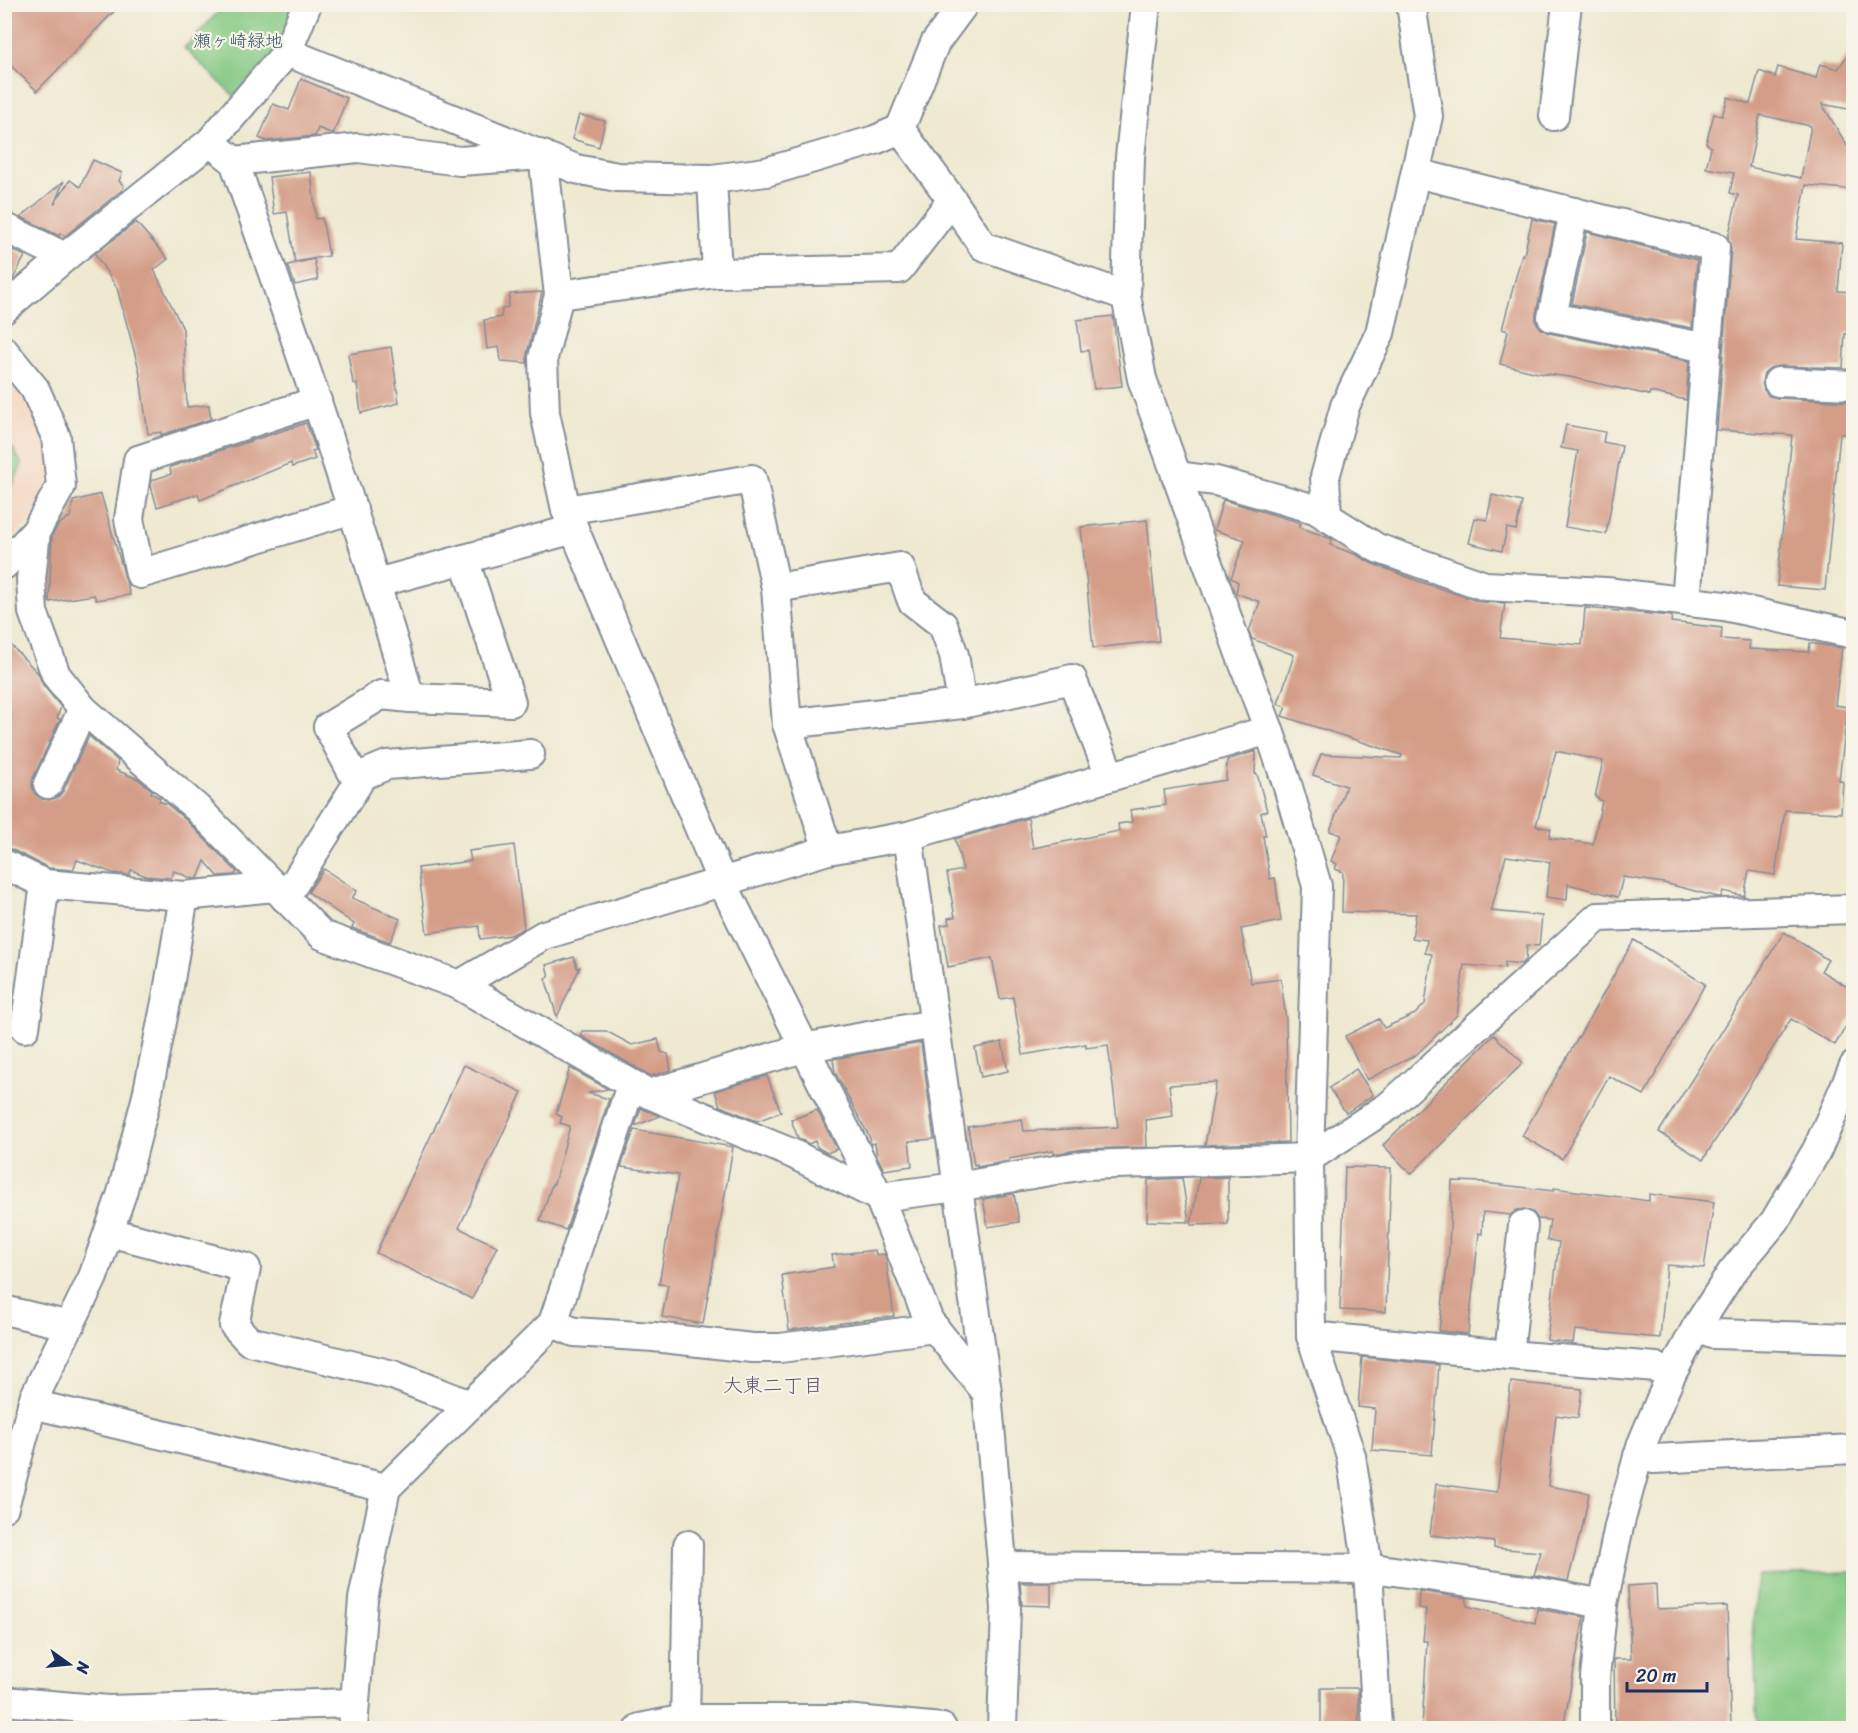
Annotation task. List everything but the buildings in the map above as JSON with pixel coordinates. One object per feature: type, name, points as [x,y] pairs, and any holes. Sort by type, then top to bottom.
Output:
[{"type":"street","points":[[4,309],[65,257],[210,142],[286,52],[307,4]]},
{"type":"street","points":[[286,52],[576,169],[617,177],[712,179],[766,172],[875,140],[900,129],[935,44],[964,4]]},
{"type":"street","points":[[1146,4],[1130,157],[1126,296],[1142,379],[1269,730],[1317,886],[1309,1158],[1311,1336],[1351,1456],[1368,1569],[1377,1728]]},
{"type":"street","points":[[1327,517],[1324,477],[1344,406],[1380,333],[1428,116],[1412,4]]},
{"type":"street","points":[[1554,116],[1567,4]]},
{"type":"street","points":[[900,129],[983,246],[1126,296]]},
{"type":"street","points":[[210,142],[234,161],[353,509],[410,698]]},
{"type":"street","points":[[234,161],[358,148],[460,161],[543,155]]},
{"type":"street","points":[[543,155],[559,295],[543,358],[545,413],[570,519],[722,882],[879,1197],[929,1321],[987,1393]]},
{"type":"street","points":[[1416,173],[1715,246],[1686,601]]},
{"type":"street","points":[[712,179],[717,273]]},
{"type":"street","points":[[559,295],[717,273],[899,269],[952,200]]},
{"type":"street","points":[[1574,212],[1552,317],[1707,348]]},
{"type":"street","points":[[4,227],[65,257]]},
{"type":"street","points":[[4,351],[35,388],[56,437],[61,486],[36,531],[4,565]]},
{"type":"street","points":[[1778,382],[1854,385]]},
{"type":"street","points":[[317,401],[138,460],[129,519],[140,574],[353,509]]},
{"type":"street","points":[[1176,476],[1216,481],[1315,509],[1377,548],[1485,586],[1606,592],[1686,601],[1724,606],[1854,634]]},
{"type":"street","points":[[377,583],[464,559],[570,519],[752,479],[776,588],[787,724],[828,850]]},
{"type":"street","points":[[36,531],[31,579],[33,612],[56,675],[83,709],[196,808],[322,935],[459,985],[640,1089],[791,1153],[879,1197],[957,1187],[1084,1165],[1309,1158],[1389,1106],[1598,917],[1854,909]]},
{"type":"street","points":[[280,893],[358,783],[328,727],[381,695],[511,702],[464,559]]},
{"type":"street","points":[[776,588],[900,567],[912,601],[943,625],[954,655],[962,704]]},
{"type":"street","points":[[787,724],[962,704],[1072,679],[1110,776]]},
{"type":"street","points":[[48,784],[83,709]]},
{"type":"street","points":[[459,985],[544,935],[828,850],[908,836],[1269,730]]},
{"type":"street","points":[[356,778],[387,765],[530,754]]},
{"type":"street","points":[[908,836],[987,1393],[1006,1608],[1002,1728]]},
{"type":"street","points":[[4,864],[45,884],[184,896],[280,893]]},
{"type":"street","points":[[24,1028],[45,884]]},
{"type":"street","points":[[4,1507],[32,1404],[93,1277],[122,1192],[147,1096],[184,896]]},
{"type":"street","points":[[640,1089],[803,1048],[934,1024]]},
{"type":"street","points":[[1595,1728],[1595,1677],[1603,1604],[1619,1526],[1641,1446],[1671,1375],[1696,1328],[1731,1272],[1775,1221],[1817,1150],[1854,1066]]},
{"type":"street","points":[[4,1701],[108,1719],[353,1716],[363,1599],[386,1488],[552,1323],[640,1089]]},
{"type":"street","points":[[1509,1355],[1523,1225]]},
{"type":"street","points":[[109,1232],[246,1268],[234,1325],[249,1341],[393,1376],[470,1405]]},
{"type":"street","points":[[4,1310],[70,1326]]},
{"type":"street","points":[[552,1323],[574,1332],[654,1337],[752,1348],[780,1348],[935,1328]]},
{"type":"street","points":[[1696,1328],[1712,1334],[1854,1338]]},
{"type":"street","points":[[1311,1336],[1656,1367],[1671,1375]]},
{"type":"street","points":[[32,1404],[386,1488]]},
{"type":"street","points":[[1638,1456],[1654,1459],[1854,1449]]},
{"type":"street","points":[[685,1724],[688,1545]]},
{"type":"street","points":[[1002,1566],[1380,1569],[1545,1593],[1603,1604]]},
{"type":"street","points":[[640,1728],[685,1724],[845,1724],[942,1728]]},
{"type":"shaded area","points":[[4,368],[42,425],[52,472],[33,517],[4,547]]},
{"type":"green space","name":"瀬ヶ崎緑地","points":[[225,5],[298,5],[279,47],[235,97],[184,48]]},
{"type":"green space","points":[[5,436],[22,464],[5,501]]},
{"type":"green space","points":[[1853,1572],[1853,1728],[1758,1728],[1753,1625],[1758,1575]]},
{"type":"district","name":"大東二丁目","points":[[773,1385]]}]
